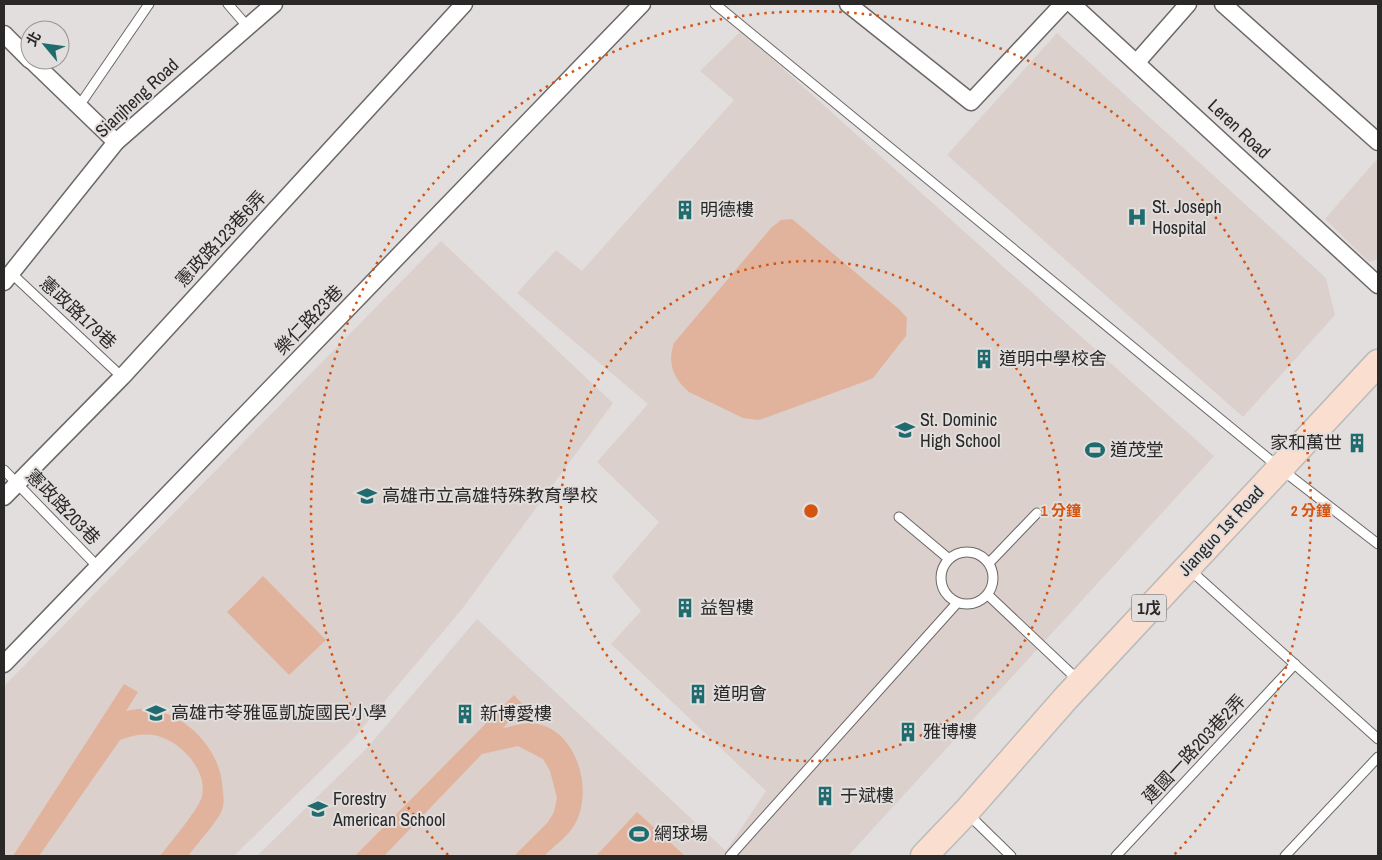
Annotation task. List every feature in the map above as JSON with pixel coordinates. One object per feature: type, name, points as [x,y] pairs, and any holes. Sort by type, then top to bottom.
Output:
[{"type":"main road","name":"Jianguo 1st Road","points":[[924,856],[966,812],[1081,682],[1378,363]]},
{"type":"street","name":"Sianjheng Road","points":[[7,278],[116,142],[274,4]]},
{"type":"street","name":"憲政路123巷6弄","points":[[4,497],[122,377],[464,4]]},
{"type":"street","name":"樂仁路23巷","points":[[4,664],[642,4]]},
{"type":"street","points":[[848,4],[971,102],[1063,4]]},
{"type":"street","name":"Leren Road","points":[[1072,4],[1378,286]]},
{"type":"street","points":[[1137,62],[1188,4]]},
{"type":"street","points":[[1223,4],[1378,142]]},
{"type":"street","points":[[4,34],[20,50]]},
{"type":"street","points":[[41,70],[116,142]]},
{"type":"lane","points":[[79,106],[149,4]]},
{"type":"lane","points":[[228,4],[247,26]]},
{"type":"lane","points":[[715,4],[1281,469],[1378,544]]},
{"type":"lane","name":"憲政路179巷","points":[[7,278],[122,377]]},
{"type":"lane","name":"憲政路203巷","points":[[4,470],[18,482],[98,566]]},
{"type":"lane","points":[[989,563],[1037,513]]},
{"type":"lane","points":[[899,517],[949,559]]},
{"type":"lane","points":[[966,552],[975,553],[989,563],[994,579],[988,595],[974,604],[958,604],[945,593],[941,584],[943,566],[949,559],[966,552]]},
{"type":"lane","points":[[1187,567],[1378,739]]},
{"type":"lane","points":[[988,595],[1081,682]]},
{"type":"lane","points":[[730,856],[958,604]]},
{"type":"lane","name":"建國一路203巷2弄","points":[[1116,856],[1295,664]]},
{"type":"lane","points":[[1285,856],[1378,757]]},
{"type":"lane","points":[[966,812],[1011,856]]},
{"type":"shaded area","name":"St. Dominic High School","points":[[741,31],[1214,456],[848,856],[257,856],[367,748],[477,619],[726,851],[766,791],[611,644],[641,611],[612,577],[659,522],[597,462],[648,404],[517,293],[556,250],[582,271],[734,100],[700,71]]},
{"type":"shaded area","name":"St. Joseph Hospital","points":[[1057,33],[1326,278],[1335,315],[1243,417],[947,155]]},
{"type":"shaded area","points":[[1378,158],[1378,259],[1369,262],[1325,219]]},
{"type":"shaded area","points":[[792,219],[900,310],[907,318],[906,336],[873,378],[765,418],[758,420],[743,418],[689,392],[683,387],[673,370],[671,363],[672,350],[674,343],[771,228],[781,220]]},
{"type":"shaded area","name":"高雄市立高雄特殊教育學校","points":[[441,241],[613,403],[462,609],[353,739],[234,856],[4,856],[4,686]]},
{"type":"shaded area","points":[[263,576],[326,640],[289,675],[227,612]]},
{"type":"shaded area","points":[[124,684],[138,692],[126,711],[145,709],[159,711],[172,716],[196,733],[206,744],[214,756],[222,783],[224,796],[220,815],[188,856],[160,856],[200,802],[203,786],[197,768],[191,759],[175,744],[158,736],[134,736],[120,740],[39,856],[13,856]]},
{"type":"shaded area","points":[[514,695],[524,706],[503,728],[529,723],[545,726],[558,734],[569,746],[576,760],[583,792],[581,808],[576,822],[566,836],[544,856],[514,856],[548,822],[554,812],[557,798],[550,771],[543,759],[518,746],[482,754],[384,856],[355,856]]},
{"type":"shaded area","name":"網球場","points":[[637,812],[685,856],[596,856]]},
{"type":"place","name":"明德樓","points":[[685,210]]},
{"type":"place","name":"St. Joseph Hospital","points":[[1137,217]]},
{"type":"place","name":"道明中學校舍","points":[[984,359]]},
{"type":"place","name":"St. Dominic High School","points":[[905,430]]},
{"type":"place","name":"家和萬世","points":[[1357,443]]},
{"type":"place","name":"道茂堂","points":[[1095,450]]},
{"type":"place","name":"高雄市立高雄特殊教育學校","points":[[367,496]]},
{"type":"place","name":"益智樓","points":[[685,608]]},
{"type":"place","name":"道明會","points":[[698,694]]},
{"type":"place","name":"高雄市苓雅區凱旋國民小學","points":[[156,713]]},
{"type":"place","name":"新博愛樓","points":[[465,714]]},
{"type":"place","name":"雅博樓","points":[[908,732]]},
{"type":"place","name":"于斌樓","points":[[825,796]]},
{"type":"place","name":"Forestry American School","points":[[318,809]]},
{"type":"place","name":"網球場","points":[[639,834]]}]
